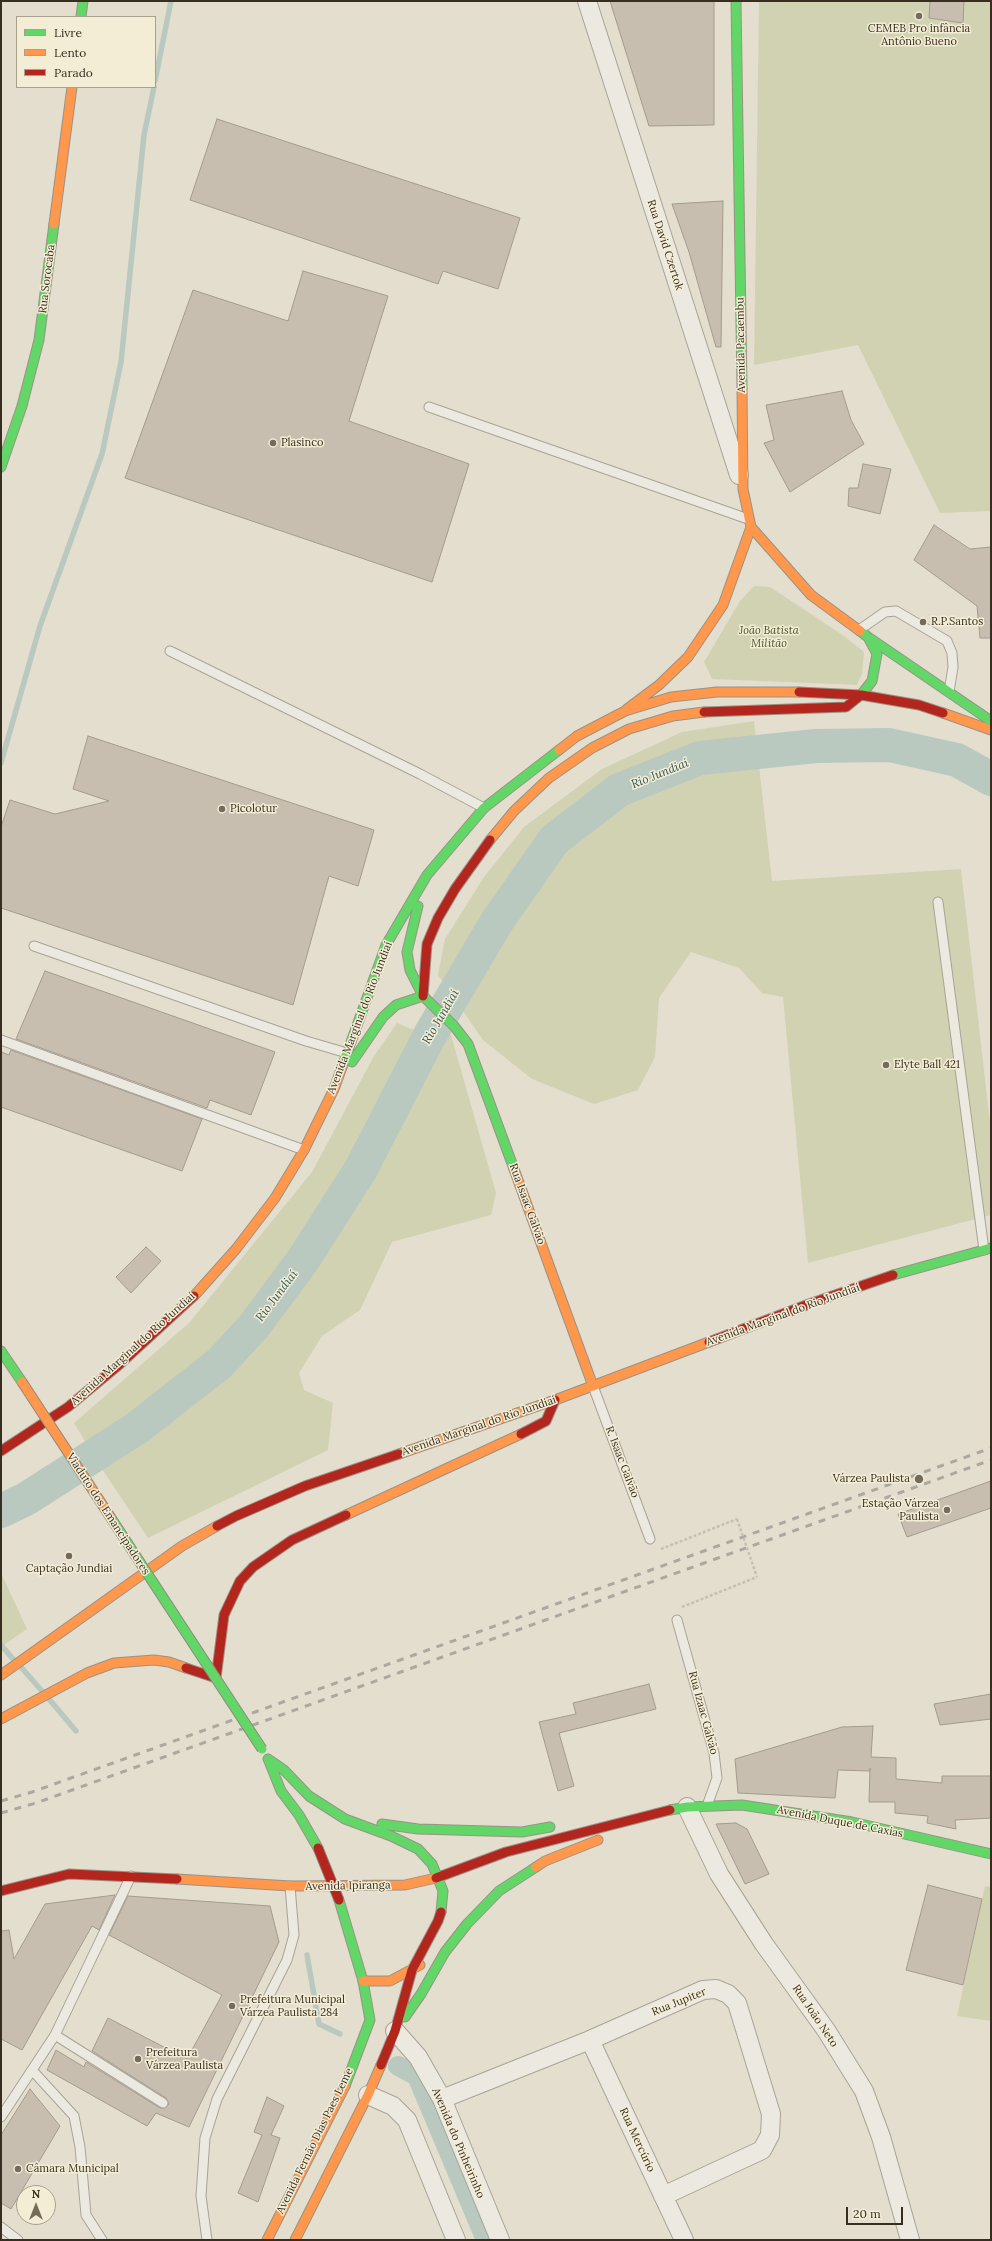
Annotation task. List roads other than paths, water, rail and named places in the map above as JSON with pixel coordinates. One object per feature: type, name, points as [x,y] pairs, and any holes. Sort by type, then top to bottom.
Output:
[{"type":"main road","points":[[81,16],[83,1]]},
{"type":"main road","name":"Avenida Pacaembu","points":[[736,1],[743,489],[750,523],[811,595],[868,637],[991,721]]},
{"type":"main road","name":"Rua Sorocaba","points":[[1,467],[22,406],[39,340],[72,88]]},
{"type":"main road","points":[[625,710],[659,685],[688,657],[723,605],[750,523]]},
{"type":"main road","points":[[423,996],[427,944],[438,918],[455,889],[483,848],[514,811],[549,778],[592,748],[630,730],[673,716],[716,710],[846,707],[861,695],[872,681],[876,668],[877,654],[868,637]]},
{"type":"main road","name":"Avenida Marginal do Rio Jundiaí","points":[[1,1451],[68,1407],[188,1303],[236,1249],[275,1198],[304,1150],[334,1088],[386,945],[427,876],[484,808],[577,736],[625,710],[671,697],[716,692],[827,692],[861,695],[919,705],[991,730]]},
{"type":"main road","points":[[423,996],[410,970],[408,952],[410,933],[427,876]]},
{"type":"main road","points":[[334,1088],[383,1017],[396,1005],[423,996]]},
{"type":"main road","name":"Rua Isaac Galvão","points":[[423,996],[433,1004],[454,1026],[468,1044],[593,1386]]},
{"type":"main road","name":"Avenida Marginal do Rio Jundiaí","points":[[1,1675],[182,1546],[236,1516],[305,1486],[555,1400],[809,1304],[915,1268],[987,1249]]},
{"type":"main road","name":"Viaduto dos Emancipadores","points":[[1,1350],[262,1749],[268,1759],[281,1791],[318,1848],[339,1900],[363,1981],[370,2020]]},
{"type":"main road","points":[[1,1719],[87,1673],[114,1663],[154,1660],[169,1662],[216,1678],[224,1615],[240,1581],[253,1567],[292,1540],[451,1466],[496,1447],[546,1421],[555,1400]]},
{"type":"main road","points":[[268,1759],[284,1770],[309,1796],[345,1818],[418,1849],[432,1864],[439,1877],[443,1891],[443,1904],[438,1921],[412,1970],[395,2031],[368,2095],[295,2240]]},
{"type":"main road","name":"Avenida Duque de Caxias","points":[[687,1807],[742,1805],[789,1811],[852,1822],[972,1851],[991,1854]]},
{"type":"main road","name":"Avenida Ipiranga","points":[[1,1891],[69,1874],[131,1875],[290,1886],[405,1885],[439,1877],[506,1852],[650,1814],[687,1807]]},
{"type":"main road","points":[[599,1818],[630,1813],[650,1814]]},
{"type":"main road","points":[[395,2031],[421,1994],[445,1952],[467,1924],[499,1891],[545,1861],[637,1825],[650,1814]]},
{"type":"main road","points":[[345,1818],[418,1829],[476,1831],[522,1832],[561,1825]]},
{"type":"main road","points":[[972,1851],[991,1862]]},
{"type":"main road","points":[[363,1981],[390,1981],[445,1952]]},
{"type":"main road","name":"Avenida Fernão Dias Paes Leme","points":[[267,2240],[345,2086],[370,2020]]},
{"type":"street","name":"Rua David Czertok","points":[[587,1],[743,489]]},
{"type":"street","name":"Rua João Neto","points":[[687,1807],[719,1874],[764,1944],[826,2030],[864,2091],[881,2137],[910,2240]]},
{"type":"street","name":"Rua Jupiter","points":[[442,2100],[590,2040],[703,1990],[716,1989],[728,1994],[737,2003],[771,2114],[770,2135],[762,2150],[663,2196]]},
{"type":"street","name":"Avenida do Pinheirinho","points":[[395,2031],[418,2058],[442,2100],[500,2240]]},
{"type":"street","name":"Rua Mercúrio","points":[[590,2040],[684,2240]]},
{"type":"street","points":[[368,2095],[393,2106],[407,2120],[456,2240]]},
{"type":"lane","points":[[429,406],[750,523]]},
{"type":"lane","points":[[859,630],[885,612],[896,611],[947,641],[952,653],[953,667],[949,692]]},
{"type":"lane","points":[[170,651],[484,808]]},
{"type":"lane","points":[[938,902],[987,1249]]},
{"type":"lane","points":[[34,946],[306,1041],[347,1053]]},
{"type":"lane","points":[[1,1040],[304,1150]]},
{"type":"lane","name":"R. Isaac Galvão","points":[[593,1386],[650,1538]]},
{"type":"lane","name":"Rua Izaac Galvão","points":[[677,1620],[714,1753],[717,1778],[707,1806]]},
{"type":"lane","points":[[1,2117],[55,2035],[131,1875]]},
{"type":"lane","points":[[207,2240],[201,2196],[205,2138],[217,2099],[287,1960],[294,1936],[290,1886]]},
{"type":"lane","points":[[55,2035],[163,2103]]},
{"type":"lane","points":[[32,2070],[74,2116],[80,2147],[86,2215],[102,2240]]},
{"type":"lane","points":[[1,2227],[18,2240]]},
{"type":"waterway","points":[[156,76],[171,1]]},
{"type":"waterway","points":[[1,763],[40,626],[102,454],[121,362],[144,135],[154,88]]},
{"type":"waterway","name":"Rio Jundiaí","points":[[1,1511],[26,1499],[137,1428],[220,1363],[254,1326],[303,1260],[361,1169],[430,1035],[496,923],[554,840],[619,790],[700,758],[816,746],[889,745],[957,760],[991,779]]},
{"type":"waterway","points":[[1,1645],[14,1660]]},
{"type":"waterway","points":[[20,1666],[42,1691]]},
{"type":"waterway","points":[[49,1699],[76,1731]]},
{"type":"waterway","points":[[307,1955],[319,2024],[340,2034]]},
{"type":"waterway","points":[[398,2066],[417,2076],[486,2240]]},
{"type":"railway","points":[[1,1801],[32,1792],[991,1448]]},
{"type":"railway","points":[[1,1813],[36,1803],[991,1460]]},
{"type":"place","name":"CEMEB Pro infância Antônio Bueno","points":[[919,16]]},
{"type":"place","name":"Plasinco","points":[[273,443]]},
{"type":"place","name":"R.P.Santos","points":[[923,622]]},
{"type":"place","name":"Picolotur","points":[[222,809]]},
{"type":"place","name":"Elyte Ball 421","points":[[886,1065]]},
{"type":"place","name":"Várzea Paulista","points":[[919,1479]]},
{"type":"place","name":"Estação Várzea Paulista","points":[[947,1510]]},
{"type":"place","name":"Captação Jundiai","points":[[69,1556]]},
{"type":"place","name":"Prefeitura Municipal Várzea Paulista 284","points":[[232,2006]]},
{"type":"place","name":"Prefeitura Várzea Paulista","points":[[138,2059]]},
{"type":"place","name":"Câmara Municipal","points":[[18,2169]]},
{"type":"park label","name":"João Batista Militão","points":[[769,637]]}]
